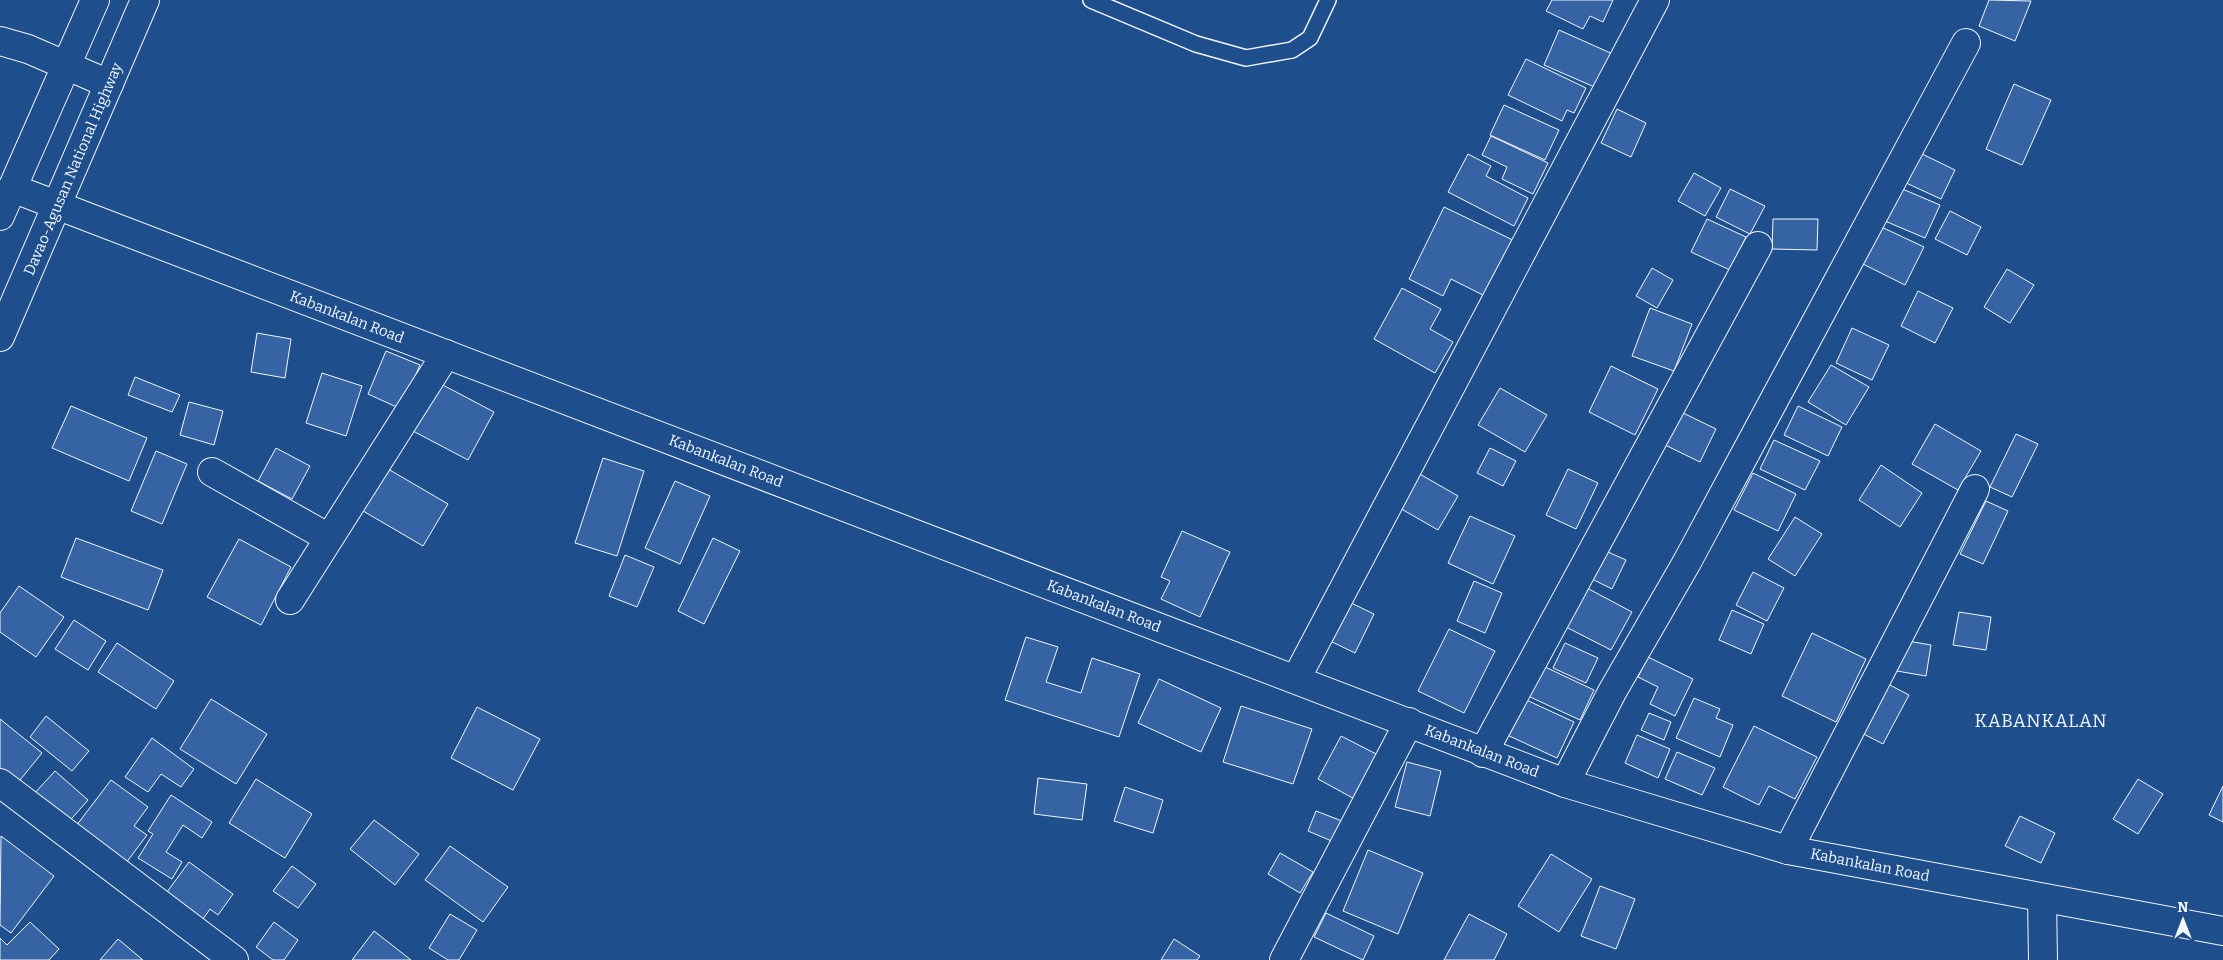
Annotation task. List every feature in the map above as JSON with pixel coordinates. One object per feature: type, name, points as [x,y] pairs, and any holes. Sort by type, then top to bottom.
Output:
[{"type":"main road","points":[[0,216],[95,0]]},
{"type":"main road","name":"Davao-Agusan National Highway","points":[[0,337],[145,0]]},
{"type":"main road","points":[[1296,679],[1655,0]]},
{"type":"main road","points":[[0,41],[28,49],[109,84]]},
{"type":"main road","points":[[1565,783],[1612,692],[1701,536],[1966,43]]},
{"type":"main road","name":"Kabankalan Road","points":[[12,188],[57,207],[1565,783],[1788,850],[2223,931]]},
{"type":"main road","points":[[1484,753],[1758,246]]},
{"type":"main road","points":[[290,600],[446,354]]},
{"type":"main road","points":[[212,472],[329,538]]},
{"type":"main road","points":[[1788,850],[1975,489]]},
{"type":"main road","points":[[1284,960],[1409,722]]},
{"type":"main road","points":[[0,783],[234,960]]},
{"type":"main road","points":[[2042,898],[2044,960]]},
{"type":"lane","points":[[1091,0],[1196,44],[1246,58],[1292,50],[1310,38],[1328,0]]},
{"type":"building","points":[[1552,0],[1613,0],[1603,22],[1590,16],[1583,29],[1546,11]]},
{"type":"building","points":[[1989,0],[2031,1],[2015,41],[1979,26]]},
{"type":"building","points":[[1559,30],[1615,55],[1599,89],[1544,65]]},
{"type":"building","points":[[1526,59],[1586,88],[1574,113],[1567,110],[1562,121],[1508,95]]},
{"type":"building","points":[[2014,84],[2051,100],[2022,165],[1986,149]]},
{"type":"building","points":[[1504,105],[1559,130],[1545,160],[1490,135]]},
{"type":"building","points":[[1617,109],[1646,123],[1631,157],[1601,143]]},
{"type":"building","points":[[1491,136],[1548,163],[1533,194],[1502,179],[1507,167],[1482,155]]},
{"type":"building","points":[[1918,152],[1955,170],[1941,199],[1904,182]]},
{"type":"building","points":[[1468,154],[1491,166],[1486,176],[1528,198],[1514,226],[1448,192]]},
{"type":"building","points":[[1694,173],[1721,188],[1705,216],[1678,201]]},
{"type":"building","points":[[1893,185],[1940,205],[1925,238],[1878,218]]},
{"type":"building","points":[[1730,189],[1765,206],[1750,234],[1716,217]]},
{"type":"building","points":[[1444,207],[1517,242],[1489,298],[1451,279],[1443,296],[1409,279]]},
{"type":"building","points":[[1950,211],[1981,227],[1967,255],[1935,239]]},
{"type":"building","points":[[1707,219],[1746,237],[1730,270],[1691,252]]},
{"type":"building","points":[[1773,219],[1818,219],[1817,250],[1772,249]]},
{"type":"building","points":[[1875,224],[1924,247],[1905,285],[1857,261]]},
{"type":"building","points":[[1652,268],[1673,280],[1657,308],[1636,296]]},
{"type":"building","points":[[2007,269],[2034,285],[2010,323],[1984,307]]},
{"type":"building","points":[[1402,288],[1441,309],[1430,329],[1453,342],[1435,373],[1374,339]]},
{"type":"building","points":[[1918,291],[1953,308],[1935,343],[1901,326]]},
{"type":"building","points":[[1650,308],[1692,324],[1674,371],[1632,356]]},
{"type":"building","points":[[1852,328],[1889,345],[1872,380],[1836,363]]},
{"type":"building","points":[[257,333],[291,339],[285,378],[251,372]]},
{"type":"building","points":[[386,351],[420,365],[401,409],[368,394]]},
{"type":"building","points":[[1831,365],[1869,387],[1846,425],[1808,402]]},
{"type":"building","points":[[1611,366],[1658,389],[1635,435],[1589,412]]},
{"type":"building","points":[[322,373],[362,386],[346,436],[306,423]]},
{"type":"building","points":[[135,377],[180,395],[172,412],[128,395]]},
{"type":"building","points":[[439,383],[494,412],[468,460],[413,431]]},
{"type":"building","points":[[1500,388],[1547,415],[1525,452],[1478,425]]},
{"type":"building","points":[[189,402],[223,411],[214,445],[180,435]]},
{"type":"building","points":[[71,406],[147,438],[129,481],[52,448]]},
{"type":"building","points":[[1798,406],[1842,427],[1828,456],[1784,435]]},
{"type":"building","points":[[1679,411],[1716,429],[1700,462],[1663,444]]},
{"type":"building","points":[[1935,424],[1981,451],[1958,490],[1912,464]]},
{"type":"building","points":[[2016,434],[2038,444],[2012,497],[1990,487]]},
{"type":"building","points":[[1774,440],[1820,461],[1805,490],[1760,469]]},
{"type":"building","points":[[276,448],[310,466],[292,499],[258,481]]},
{"type":"building","points":[[1490,448],[1516,461],[1503,486],[1477,473]]},
{"type":"building","points":[[156,451],[187,464],[162,524],[131,511]]},
{"type":"building","points":[[603,458],[644,471],[617,556],[575,543]]},
{"type":"building","points":[[1881,465],[1922,493],[1900,527],[1859,500]]},
{"type":"building","points":[[383,466],[448,504],[423,546],[358,508]]},
{"type":"building","points":[[1568,469],[1598,483],[1576,529],[1546,515]]},
{"type":"building","points":[[1418,473],[1458,496],[1438,530],[1398,507]]},
{"type":"building","points":[[1753,473],[1796,494],[1778,531],[1734,510]]},
{"type":"building","points":[[675,481],[710,496],[680,564],[645,548]]},
{"type":"building","points":[[1986,501],[2008,511],[1983,564],[1960,554]]},
{"type":"building","points":[[1470,516],[1515,536],[1493,584],[1448,563]]},
{"type":"building","points":[[1795,517],[1822,534],[1795,576],[1768,559]]},
{"type":"building","points":[[1182,531],[1230,552],[1200,617],[1161,599],[1170,581],[1161,577]]},
{"type":"building","points":[[76,538],[163,570],[148,610],[61,577]]},
{"type":"building","points":[[713,538],[740,551],[704,624],[678,611]]},
{"type":"building","points":[[239,539],[291,567],[261,625],[207,597]]},
{"type":"building","points":[[1601,549],[1626,560],[1612,589],[1588,577]]},
{"type":"building","points":[[625,555],[654,567],[637,607],[609,596]]},
{"type":"building","points":[[1753,572],[1784,588],[1767,621],[1736,605]]},
{"type":"building","points":[[1474,581],[1502,593],[1485,633],[1457,621]]},
{"type":"building","points":[[19,586],[64,617],[36,657],[0,632],[0,613]]},
{"type":"building","points":[[1587,588],[1632,612],[1611,650],[1566,627]]},
{"type":"building","points":[[1345,600],[1374,614],[1355,653],[1326,639]]},
{"type":"building","points":[[1732,610],[1764,624],[1751,654],[1719,640]]},
{"type":"building","points":[[1959,612],[1991,617],[1986,650],[1953,645]]},
{"type":"building","points":[[74,620],[106,641],[88,670],[55,649]]},
{"type":"building","points":[[1449,629],[1495,651],[1464,713],[1418,691]]},
{"type":"building","points":[[1812,633],[1866,659],[1836,722],[1782,696]]},
{"type":"building","points":[[1026,637],[1058,647],[1046,682],[1081,693],[1092,658],[1140,674],[1119,737],[1005,700]]},
{"type":"building","points":[[1902,640],[1931,645],[1926,676],[1897,671]]},
{"type":"building","points":[[117,643],[174,681],[156,709],[98,672]]},
{"type":"building","points":[[1565,643],[1598,658],[1586,683],[1553,668]]},
{"type":"building","points":[[1648,657],[1693,679],[1675,716],[1650,704],[1658,687],[1638,677]]},
{"type":"building","points":[[1543,666],[1594,690],[1580,720],[1528,696]]},
{"type":"building","points":[[1159,679],[1221,708],[1201,752],[1138,723]]},
{"type":"building","points":[[1884,682],[1909,695],[1883,744],[1858,731]]},
{"type":"building","points":[[1522,698],[1574,722],[1557,758],[1505,734]]},
{"type":"building","points":[[1694,698],[1720,709],[1716,718],[1733,725],[1720,757],[1676,738]]},
{"type":"building","points":[[211,699],[267,734],[236,784],[180,749]]},
{"type":"building","points":[[1241,706],[1312,729],[1293,784],[1223,762]]},
{"type":"building","points":[[477,707],[540,739],[513,790],[451,758]]},
{"type":"building","points":[[1649,713],[1671,722],[1664,740],[1641,730]]},
{"type":"building","points":[[46,716],[89,751],[72,771],[30,737]]},
{"type":"building","points":[[0,719],[42,753],[16,785],[0,772]]},
{"type":"building","points":[[1754,726],[1817,757],[1795,799],[1769,786],[1759,805],[1723,787]]},
{"type":"building","points":[[1637,735],[1670,749],[1658,778],[1625,763]]},
{"type":"building","points":[[1341,736],[1384,758],[1360,802],[1318,779]]},
{"type":"building","points":[[152,738],[194,769],[181,787],[161,774],[148,792],[125,777]]},
{"type":"building","points":[[1677,752],[1715,768],[1702,795],[1665,779]]},
{"type":"building","points":[[1407,762],[1441,771],[1430,816],[1395,807]]},
{"type":"building","points":[[55,771],[88,800],[66,825],[32,796]]},
{"type":"building","points":[[1038,778],[1087,784],[1082,820],[1034,814]]},
{"type":"building","points":[[256,779],[312,814],[285,858],[229,823]]},
{"type":"building","points":[[2138,779],[2163,794],[2138,834],[2113,819]]},
{"type":"building","points":[[111,780],[148,807],[134,826],[147,835],[123,867],[73,830]]},
{"type":"building","points":[[2223,786],[2223,822],[2209,815]]},
{"type":"building","points":[[1125,787],[1163,800],[1153,833],[1114,821]]},
{"type":"building","points":[[171,795],[212,822],[202,838],[183,825],[166,852],[182,862],[172,879],[138,858],[153,834],[148,831]]},
{"type":"building","points":[[1316,811],[1342,821],[1334,842],[1308,831]]},
{"type":"building","points":[[2020,816],[2055,833],[2041,863],[2005,846]]},
{"type":"building","points":[[374,820],[419,854],[395,885],[350,849]]},
{"type":"building","points":[[1,836],[54,876],[11,933],[0,925]]},
{"type":"building","points":[[450,846],[508,887],[483,922],[425,880]]},
{"type":"building","points":[[1368,850],[1423,873],[1398,934],[1343,911]]},
{"type":"building","points":[[1280,853],[1313,872],[1300,893],[1268,874]]},
{"type":"building","points":[[1551,854],[1592,879],[1559,932],[1518,906]]},
{"type":"building","points":[[189,862],[233,894],[218,915],[210,909],[203,919],[167,892]]},
{"type":"building","points":[[292,866],[316,884],[298,908],[273,891]]},
{"type":"building","points":[[1600,886],[1635,899],[1616,949],[1581,936]]},
{"type":"building","points":[[1326,913],[1374,936],[1363,960],[1314,937]]},
{"type":"building","points":[[450,914],[477,930],[459,960],[448,960],[429,948]]},
{"type":"building","points":[[1469,914],[1507,934],[1494,960],[1444,960]]},
{"type":"building","points":[[30,922],[59,949],[49,960],[0,960],[0,938],[7,945]]},
{"type":"building","points":[[274,922],[298,940],[284,960],[273,960],[256,947]]},
{"type":"building","points":[[374,931],[411,960],[352,960]]},
{"type":"building","points":[[118,939],[143,960],[100,960]]},
{"type":"building","points":[[1174,939],[1200,956],[1197,960],[1161,960]]},
{"type":"district","name":"KABANKALAN","points":[[2041,721]]}]
